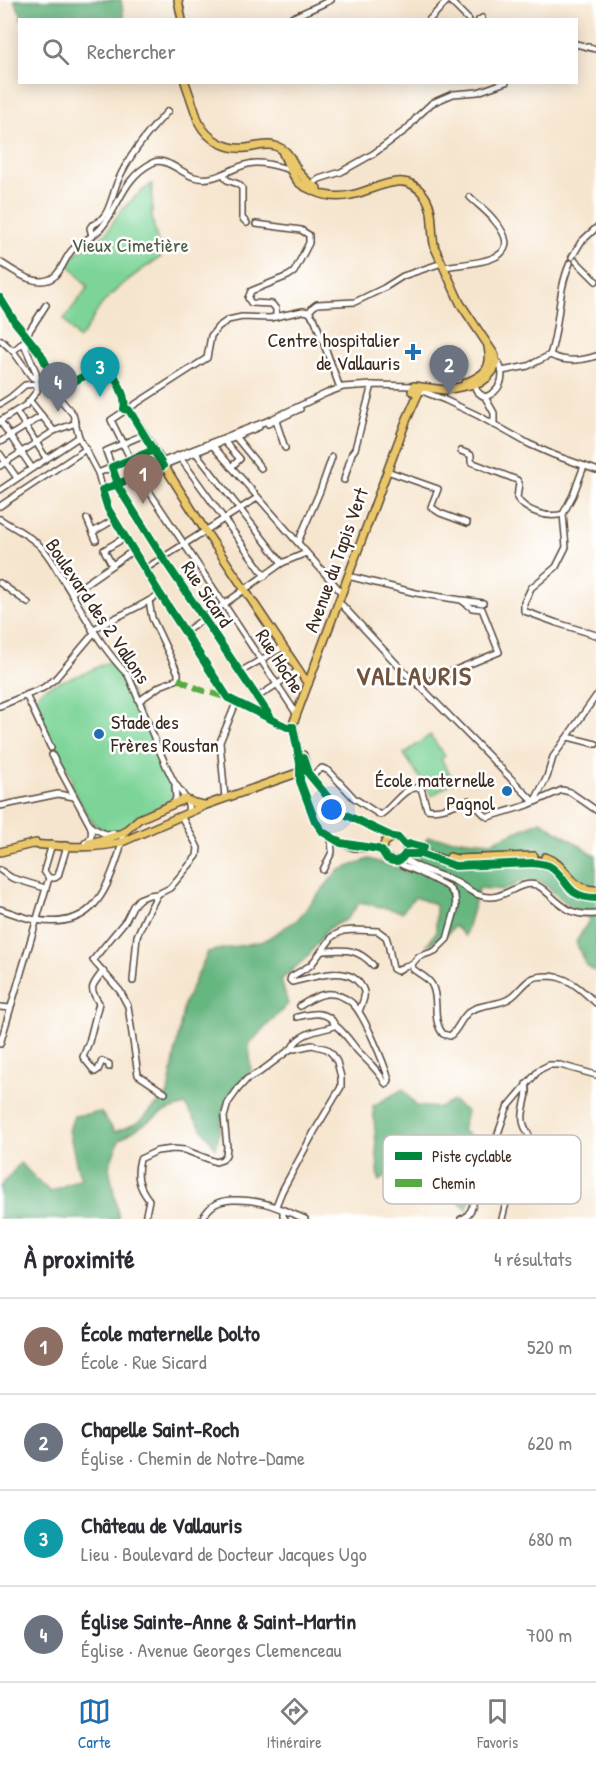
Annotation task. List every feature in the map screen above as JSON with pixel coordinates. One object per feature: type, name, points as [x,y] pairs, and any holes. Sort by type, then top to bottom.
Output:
[{"type":"main road","points":[[178,0],[182,18]]},
{"type":"main road","points":[[186,84],[202,129],[216,141],[237,148],[271,145],[281,149],[292,166],[297,181],[319,193],[349,196],[391,182],[402,182],[417,188],[430,207],[433,240],[443,265],[460,303],[487,345],[493,364]]},
{"type":"main road","points":[[0,298],[26,339],[41,354],[55,384],[64,387],[94,371],[104,370],[116,378],[127,408],[162,464],[308,684]]},
{"type":"main road","points":[[459,386],[475,384],[487,378],[493,364]]},
{"type":"main road","points":[[416,391],[445,390],[459,386],[477,378],[493,364]]},
{"type":"main road","points":[[53,378],[58,381],[72,382]]},
{"type":"main road","name":"Avenue du Tapis Vert","points":[[293,727],[293,720],[416,391]]},
{"type":"main road","points":[[293,727],[300,763],[300,781],[315,821],[331,838],[341,843],[382,851],[387,860],[420,852],[457,864],[543,861],[555,867],[574,890],[581,894],[596,895]]},
{"type":"main road","points":[[293,727],[310,774],[340,812],[399,838],[405,845],[457,859],[543,856],[557,862],[578,886],[596,890]]},
{"type":"main road","points":[[0,852],[32,844],[102,846],[138,834],[206,805],[300,772],[310,774]]},
{"type":"main road","points":[[82,845],[95,833],[106,839],[122,838],[138,819],[185,799],[206,805]]},
{"type":"main road","points":[[382,851],[385,842],[393,837]]},
{"type":"main road","points":[[402,858],[405,845]]},
{"type":"street","points":[[291,18],[331,0]]},
{"type":"street","points":[[431,18],[448,0],[467,18]]},
{"type":"street","points":[[578,44],[596,49]]},
{"type":"street","points":[[309,186],[318,179],[341,172],[390,143],[408,129],[432,103],[453,94],[478,92],[500,84]]},
{"type":"street","points":[[92,236],[90,228],[100,222],[106,214],[125,166],[152,127],[168,111]]},
{"type":"street","points":[[0,262],[26,278],[46,280],[55,275],[73,248],[104,225],[126,185],[156,161],[163,161],[195,177],[218,177],[252,163],[292,166]]},
{"type":"street","points":[[224,175],[226,180],[242,188],[242,218],[247,223]]},
{"type":"street","points":[[309,312],[318,304],[355,302],[403,276],[443,265],[496,257],[505,249],[507,244],[505,238],[496,222],[470,197]]},
{"type":"street","points":[[256,224],[302,230],[309,235],[310,239],[294,272],[251,291],[249,294],[248,298],[251,303],[272,304],[276,309],[276,317]]},
{"type":"street","points":[[493,364],[502,371],[528,366],[550,355],[564,279],[581,242],[596,228]]},
{"type":"street","points":[[573,260],[596,281]]},
{"type":"street","points":[[13,351],[26,339],[44,312],[46,305]]},
{"type":"street","points":[[131,460],[111,420],[207,358],[211,336],[228,320],[309,312],[315,320],[338,390]]},
{"type":"street","points":[[26,339],[37,381],[37,391],[30,401],[0,421],[32,468]]},
{"type":"street","points":[[1,340],[37,381]]},
{"type":"street","points":[[550,355],[555,358],[578,360],[596,357]]},
{"type":"street","points":[[475,384],[479,395],[488,396],[497,391],[501,385],[502,371]]},
{"type":"street","points":[[0,404],[25,385],[37,381]]},
{"type":"street","points":[[344,480],[372,385]]},
{"type":"street","points":[[102,490],[276,419],[338,390],[372,385],[416,391],[445,400],[529,444],[596,470]]},
{"type":"street","points":[[60,387],[60,399],[73,414],[79,437],[98,473],[108,509],[228,698],[287,727],[293,727]]},
{"type":"street","points":[[488,396],[494,413],[495,425]]},
{"type":"street","points":[[30,401],[54,431]]},
{"type":"street","points":[[16,411],[46,458]]},
{"type":"street","points":[[0,442],[42,416]]},
{"type":"street","points":[[276,419],[285,448]]},
{"type":"street","points":[[3,464],[54,431],[76,423]]},
{"type":"street","points":[[112,467],[106,451],[144,435]]},
{"type":"street","points":[[234,435],[261,468]]},
{"type":"street","points":[[1,488],[79,437]]},
{"type":"street","points":[[225,439],[240,459],[231,467]]},
{"type":"street","points":[[215,444],[257,498],[341,592]]},
{"type":"street","points":[[0,506],[86,450]]},
{"type":"street","points":[[98,473],[154,450]]},
{"type":"street","points":[[461,451],[471,455],[471,462],[517,480],[519,483],[517,498],[520,503],[550,516],[563,514]]},
{"type":"street","points":[[194,452],[282,563]]},
{"type":"street","points":[[0,454],[3,464],[17,478]]},
{"type":"street","points":[[182,457],[224,521],[265,576]]},
{"type":"street","points":[[298,542],[332,457]]},
{"type":"street","points":[[584,466],[563,514],[566,548],[556,567],[531,588],[524,603],[524,611],[596,635]]},
{"type":"street","name":"Rue Sicard","points":[[112,467],[117,485],[163,558],[273,720]]},
{"type":"street","points":[[387,471],[438,489],[431,507],[440,513],[467,523]]},
{"type":"street","name":"Rue Hoche","points":[[139,476],[296,713]]},
{"type":"street","points":[[145,569],[257,498]]},
{"type":"street","name":"Boulevard des 2 Vallons","points":[[0,519],[41,547],[72,593],[93,631],[118,666],[128,675],[174,782]]},
{"type":"street","points":[[87,519],[96,540]]},
{"type":"street","points":[[93,532],[115,519]]},
{"type":"street","points":[[112,565],[104,550],[126,537]]},
{"type":"street","points":[[72,593],[134,550]]},
{"type":"street","points":[[185,632],[282,563],[306,553]]},
{"type":"street","points":[[348,576],[416,593],[483,603]]},
{"type":"street","points":[[0,583],[28,603]]},
{"type":"street","points":[[0,706],[43,688],[55,679],[93,631],[160,594]]},
{"type":"street","points":[[419,685],[499,652],[482,609],[472,608],[461,600]]},
{"type":"street","points":[[140,701],[159,686],[178,679],[178,673],[152,618],[149,601]]},
{"type":"street","points":[[338,602],[405,673],[534,802]]},
{"type":"street","points":[[240,672],[283,647]]},
{"type":"street","points":[[256,698],[299,670]]},
{"type":"street","points":[[26,695],[51,748]]},
{"type":"street","points":[[534,802],[547,777],[553,757],[596,696]]},
{"type":"street","points":[[225,798],[220,742],[237,703]]},
{"type":"street","points":[[568,737],[596,744]]},
{"type":"street","points":[[52,755],[95,833]]},
{"type":"street","points":[[310,774],[322,768],[329,771],[354,798],[381,815],[414,787],[420,788],[424,804],[430,810],[469,800],[474,802],[488,817],[562,790],[570,792],[596,810]]},
{"type":"street","points":[[58,794],[66,782]]},
{"type":"street","points":[[165,1093],[138,1075],[128,1006],[120,991],[93,960],[126,920],[139,899],[170,888],[197,856],[198,848],[184,815],[190,809],[174,782]]},
{"type":"street","points":[[174,782],[176,798],[174,803]]},
{"type":"street","points":[[0,806],[58,794],[74,796]]},
{"type":"street","points":[[133,824],[138,834]]},
{"type":"street","points":[[0,909],[36,920],[59,921],[80,917],[90,910],[99,900],[119,855],[122,838],[95,833],[82,845]]},
{"type":"street","points":[[331,838],[332,852]]},
{"type":"street","points":[[323,870],[332,852],[341,843]]},
{"type":"street","points":[[49,878],[44,871],[52,844]]},
{"type":"street","points":[[49,878],[58,876],[65,845]]},
{"type":"street","points":[[359,1011],[365,996],[364,989],[354,977],[345,973],[309,977],[292,982],[290,980],[295,973],[311,965],[333,936],[343,931],[378,931],[386,937],[393,969],[397,971],[412,964],[418,957],[435,951],[447,939],[456,907],[455,896],[448,887],[402,865],[402,858],[432,874],[452,880],[478,895],[490,897],[504,895],[521,886],[535,885],[576,914],[596,914]]},
{"type":"street","points":[[0,870],[12,878],[45,888]]},
{"type":"street","points":[[0,1044],[49,878]]},
{"type":"street","points":[[133,981],[137,936],[158,894]]},
{"type":"street","points":[[322,951],[354,951],[373,965]]},
{"type":"street","points":[[412,964],[413,969],[432,984],[438,1025],[446,1036],[450,1036],[456,1030],[469,1012],[508,999],[535,977],[565,978],[578,986],[596,1003]]},
{"type":"street","points":[[103,971],[92,987],[99,1003],[83,1057],[95,1072],[102,1061],[109,1064],[109,1067]]},
{"type":"street","points":[[297,1017],[317,1014],[326,1015],[332,1019],[375,1067],[384,1083],[387,1084],[389,1080],[384,1065],[359,1011],[351,1002],[337,994],[325,993],[300,1006]]},
{"type":"street","points":[[0,1007],[10,1008]]},
{"type":"street","points":[[145,1219],[148,1200],[140,1188],[137,1170],[140,1159],[157,1151],[173,1149],[185,1150],[216,1162],[222,1160],[226,1155],[227,1147],[224,1117],[228,1103],[238,1089],[247,1079],[260,1072],[305,1035],[335,1025]]},
{"type":"street","points":[[276,1206],[314,1132],[341,1087],[337,1062],[327,1049],[312,1045],[292,1047]]},
{"type":"street","points":[[497,1135],[507,1108],[539,1070],[549,1065],[560,1065],[596,1075]]},
{"type":"street","points":[[526,1084],[528,1088],[523,1109],[523,1123],[529,1135]]},
{"type":"street","points":[[202,1219],[208,1209],[217,1202],[244,1200],[259,1200],[305,1219]]},
{"type":"street","points":[[461,1219],[466,1217],[473,1204]]},
{"type":"street","points":[[502,1219],[506,1204]]},
{"type":"street","points":[[283,1210],[285,1219]]},
{"type":"green space","points":[[14,0],[121,0],[124,18],[21,18]]},
{"type":"green space","name":"Vieux Cimetière","points":[[152,184],[152,218],[161,257],[111,295],[78,339],[64,319],[88,287],[68,264],[80,251],[104,235],[125,207]]},
{"type":"green space","name":"Stade des Frères Roustan","points":[[111,661],[126,681],[173,794],[168,802],[140,816],[123,830],[111,832],[95,825],[83,808],[70,783],[73,780],[32,702],[41,691],[55,683]]},
{"type":"green space","points":[[430,735],[445,756],[441,759],[454,781],[432,796],[404,754]]},
{"type":"green space","points":[[541,821],[596,856],[596,972],[585,964],[576,942],[590,919],[541,882],[524,880],[505,890],[479,888],[465,936],[455,926],[444,937],[427,945],[436,932],[436,905],[415,897],[402,912],[360,902],[347,919],[329,928],[307,957],[281,980],[288,1004],[249,1044],[251,1070],[226,1099],[216,1148],[185,1105],[163,1112],[119,1140],[109,1167],[119,1219],[0,1219],[0,1187],[20,1163],[50,1192],[81,1178],[69,1130],[74,1116],[101,1112],[115,1132],[138,1123],[168,1094],[184,1004],[208,952],[264,941],[297,920],[338,871],[369,859],[408,871],[428,837],[492,842]]},
{"type":"green space","points":[[403,1089],[416,1106],[439,1108],[453,1101],[467,1112],[462,1130],[469,1135],[383,1135],[383,1178],[379,1181],[373,1106]]},
{"type":"marked path","points":[[178,679],[201,690],[228,698]]},
{"type":"cycle path","points":[[0,298],[15,322],[41,354],[57,386],[73,382],[98,370],[105,370],[112,374],[122,393],[124,409],[129,410],[163,466],[102,490],[108,509],[228,698],[287,727],[293,727]]},
{"type":"cycle path","points":[[154,450],[112,467],[117,485],[163,558],[271,718]]},
{"type":"cycle path","points":[[293,727],[300,763],[300,781],[315,821],[323,832],[341,843],[378,849],[387,859],[393,861],[400,860],[405,854],[421,854],[455,866],[534,863],[545,865],[555,870],[578,894],[596,898]]},
{"type":"cycle path","points":[[303,758],[308,773],[340,812],[399,838],[405,845],[424,847]]},
{"type":"place","name":"Centre hospitalier de Vallauris","points":[[413,352]]},
{"type":"place","name":"Chapelle Saint-Roch","points":[[449,395]]},
{"type":"place","name":"Château de Vallauris","points":[[100,397]]},
{"type":"place","name":"Église Sainte-Anne & Saint-Martin","points":[[58,412]]},
{"type":"place","name":"École maternelle Dolto","points":[[143,504]]},
{"type":"place","name":"Stade des Frères Roustan","points":[[99,734]]},
{"type":"place","name":"École maternelle Pagnol","points":[[507,791]]},
{"type":"district","name":"VALLAURIS","points":[[414,676]]}]
